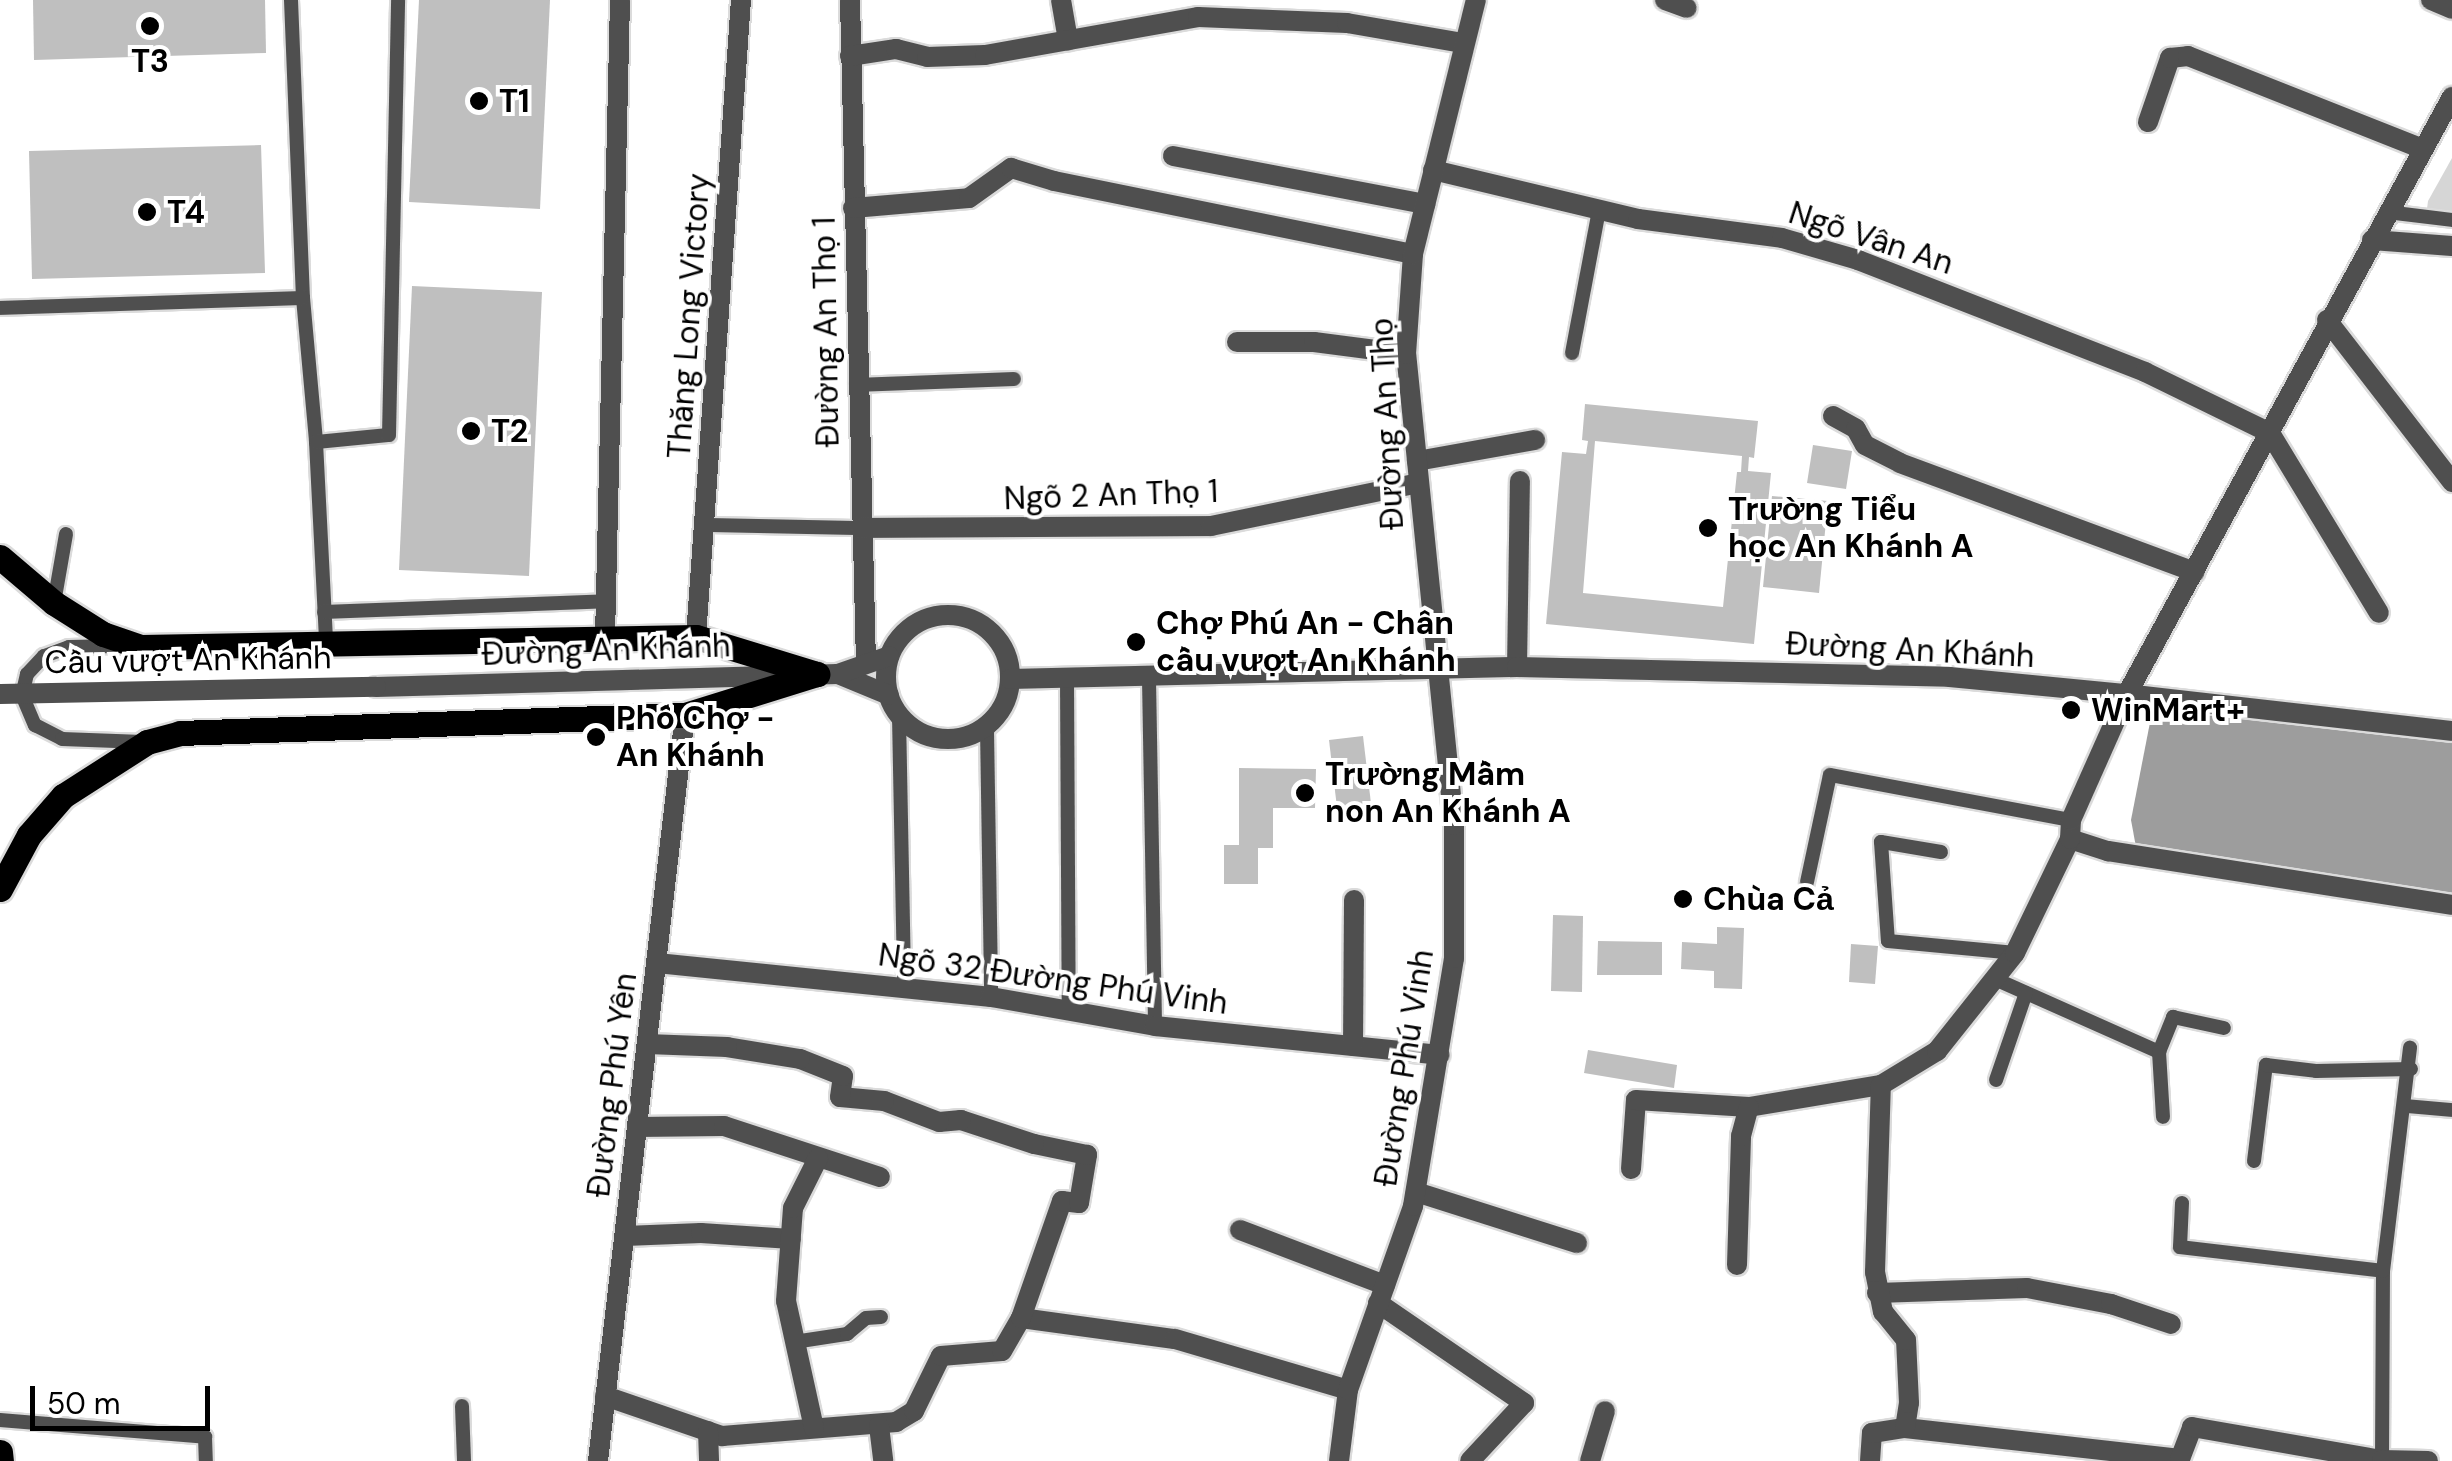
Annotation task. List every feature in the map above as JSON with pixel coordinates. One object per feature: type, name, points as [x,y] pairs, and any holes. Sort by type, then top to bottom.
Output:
[{"type":"main road","points":[[0,557],[54,603],[103,634],[141,647],[696,637],[827,674]]},
{"type":"main road","points":[[0,889],[29,835],[63,796],[148,742],[180,733],[685,715],[827,674]]},
{"type":"main road","points":[[0,1452],[2,1461]]},
{"type":"street","points":[[605,637],[620,0]]},
{"type":"street","name":"Thăng Long Victory","points":[[696,637],[742,0]]},
{"type":"street","name":"Đường An Thọ 1","points":[[850,0],[856,385],[866,663]]},
{"type":"street","points":[[1061,0],[1068,40]]},
{"type":"street","name":"Đường An Thọ","points":[[1440,672],[1406,354],[1413,254],[1476,0]]},
{"type":"street","points":[[1665,0],[1687,8]]},
{"type":"street","points":[[2431,0],[2452,9]]},
{"type":"street","points":[[850,56],[896,49],[927,57],[986,55],[1198,17],[1348,22],[1463,43]]},
{"type":"street","points":[[2148,122],[2170,58],[2188,56],[2423,149]]},
{"type":"street","points":[[1631,1169],[1636,1100],[1749,1107],[1882,1085],[1938,1051],[1995,979],[2014,953],[2126,694],[2452,97]]},
{"type":"street","points":[[1173,156],[1425,204]]},
{"type":"street","points":[[852,208],[969,198],[1011,168],[1054,182],[1413,254]]},
{"type":"street","name":"Ngõ Vân An","points":[[1432,170],[1599,210],[1782,238],[1858,260],[2146,372],[2270,434]]},
{"type":"street","points":[[2372,240],[2452,246]]},
{"type":"street","points":[[2327,320],[2452,482]]},
{"type":"street","points":[[1237,342],[1314,342],[1406,354]]},
{"type":"street","points":[[1832,416],[1856,428],[1865,445],[1900,463],[2194,572]]},
{"type":"street","points":[[2270,434],[2379,613]]},
{"type":"street","name":"Ngõ 2 An Thọ 1","points":[[862,528],[1212,526],[1536,440]]},
{"type":"street","points":[[1517,667],[1520,482]]},
{"type":"street","points":[[959,615],[990,630],[1002,644],[1010,679],[1006,698],[987,729],[938,738],[910,726],[899,716],[889,695],[888,656],[909,628],[924,618],[959,615]]},
{"type":"street","name":"Đường An Khánh","points":[[376,687],[827,674],[888,656]]},
{"type":"street","name":"Đường An Khánh","points":[[1010,679],[1149,679],[1517,667],[1949,678],[2452,730]]},
{"type":"street","name":"Đường Phú Vinh","points":[[1339,1461],[1348,1390],[1416,1192],[1454,958],[1454,825],[1440,672]]},
{"type":"street","name":"Đường An Khánh","points":[[827,674],[889,695]]},
{"type":"street","name":"Cầu vượt An Khánh","points":[[0,694],[376,687]]},
{"type":"street","name":"Đường Phú Yên","points":[[598,1461],[685,715]]},
{"type":"street","points":[[2070,830],[2108,850],[2452,905]]},
{"type":"street","points":[[1352,1046],[1354,900]]},
{"type":"street","name":"Ngõ 32 Đường Phú Vinh","points":[[657,962],[991,996],[1069,1007],[1155,1026],[1440,1055]]},
{"type":"street","points":[[606,1396],[722,1436],[879,1426],[914,1411],[934,1363],[942,1356],[958,1352],[995,1355],[1021,1318],[1062,1201],[1079,1203],[1087,1155],[1034,1144],[960,1120],[939,1122],[884,1101],[840,1096],[843,1076],[800,1058],[727,1046],[647,1044]]},
{"type":"street","points":[[1882,1085],[1877,1293],[1884,1312],[1906,1340],[1909,1403],[1905,1428]]},
{"type":"street","points":[[1737,1266],[1741,1136],[1749,1107]]},
{"type":"street","points":[[637,1127],[724,1126],[818,1158],[852,1164],[880,1177]]},
{"type":"street","points":[[814,1428],[786,1302],[794,1208],[818,1158]]},
{"type":"street","points":[[1416,1192],[1576,1243]]},
{"type":"street","points":[[1240,1230],[1381,1294],[1524,1402],[1470,1461]]},
{"type":"street","points":[[624,1236],[701,1233],[791,1239]]},
{"type":"street","points":[[1877,1293],[2027,1288],[2110,1304],[2171,1324]]},
{"type":"street","points":[[1021,1318],[1176,1339],[1348,1390]]},
{"type":"street","points":[[1590,1461],[1605,1410]]},
{"type":"street","points":[[879,1426],[883,1461]]},
{"type":"street","points":[[1870,1461],[1874,1431],[1905,1428],[2180,1459],[2192,1427],[2382,1460],[2428,1461]]},
{"type":"street","points":[[708,1431],[709,1461]]},
{"type":"lane","points":[[290,0],[302,298],[316,442],[326,641]]},
{"type":"lane","points":[[316,442],[390,434],[398,0]]},
{"type":"lane","points":[[1572,353],[1599,210]]},
{"type":"lane","points":[[2387,212],[2452,220]]},
{"type":"lane","points":[[0,308],[302,298]]},
{"type":"lane","points":[[856,385],[1014,379]]},
{"type":"lane","points":[[704,525],[862,528]]},
{"type":"lane","points":[[54,603],[66,534]]},
{"type":"lane","points":[[324,612],[606,601]]},
{"type":"lane","points":[[141,647],[69,648],[44,656],[27,674],[22,695],[35,725],[62,739],[148,742]]},
{"type":"lane","points":[[1067,679],[1069,1007]]},
{"type":"lane","points":[[1149,679],[1155,1026]]},
{"type":"lane","points":[[899,716],[904,988]]},
{"type":"lane","points":[[987,729],[991,996]]},
{"type":"lane","points":[[1807,882],[1830,775],[2070,830]]},
{"type":"lane","points":[[1941,852],[1881,842],[1888,941],[2014,953]]},
{"type":"lane","points":[[1995,979],[2159,1052]]},
{"type":"lane","points":[[1996,1080],[2026,993]]},
{"type":"lane","points":[[2163,1116],[2159,1052],[2174,1016],[2224,1028]]},
{"type":"lane","points":[[2382,1460],[2383,1270],[2411,1069],[2410,1048]]},
{"type":"lane","points":[[2254,1162],[2266,1065],[2316,1071],[2411,1069]]},
{"type":"lane","points":[[2406,1106],[2452,1110]]},
{"type":"lane","points":[[2182,1203],[2180,1247],[2383,1270]]},
{"type":"lane","points":[[794,1342],[848,1334],[866,1318],[881,1318]]},
{"type":"lane","points":[[462,1406],[464,1461]]},
{"type":"lane","points":[[0,1420],[206,1437],[206,1461]]},
{"type":"shaded area","points":[[2452,158],[2452,227],[2425,224],[2428,201]]},
{"type":"shaded area","points":[[2153,707],[2452,741],[2452,904],[2136,847],[2131,820]]},
{"type":"building","name":"T3","points":[[33,0],[265,0],[266,53],[34,60]]},
{"type":"building","name":"T1","points":[[419,0],[550,0],[540,209],[409,202]]},
{"type":"building","name":"T4","points":[[261,145],[265,273],[32,279],[29,151]]},
{"type":"building","name":"T2","points":[[412,286],[542,292],[529,576],[399,570]]},
{"type":"building","points":[[1585,404],[1758,421],[1754,458],[1749,457],[1748,471],[1771,473],[1754,644],[1546,624],[1562,452],[1586,454],[1588,441],[1582,440]],"holes":[[[1595,441],[1742,456],[1723,607],[1583,593]]]},
{"type":"building","points":[[1813,445],[1852,451],[1846,489],[1807,483]]},
{"type":"building","points":[[1772,496],[1828,501],[1819,593],[1763,587]]},
{"type":"building","points":[[1363,736],[1372,812],[1338,816],[1329,740]]},
{"type":"building","points":[[1239,768],[1316,769],[1315,808],[1273,808],[1273,848],[1258,848],[1258,884],[1224,884],[1224,845],[1239,845]]},
{"type":"building","points":[[1553,915],[1583,916],[1582,992],[1551,991]]},
{"type":"building","points":[[1717,927],[1744,928],[1742,989],[1714,988],[1714,971],[1681,969],[1682,942],[1717,944]]},
{"type":"building","points":[[1598,941],[1662,942],[1662,975],[1597,975]]},
{"type":"building","points":[[1851,944],[1878,946],[1875,984],[1849,982]]},
{"type":"building","points":[[1588,1050],[1677,1065],[1674,1088],[1584,1073]]},
{"type":"place","name":"T3","points":[[150,26]]},
{"type":"place","name":"T1","points":[[479,101]]},
{"type":"place","name":"T4","points":[[147,212]]},
{"type":"place","name":"T2","points":[[471,431]]},
{"type":"place","name":"Trường Tiểu học An Khánh A","points":[[1708,528]]},
{"type":"place","name":"Chợ Phú An - Chân cầu vượt An Khánh","points":[[1136,642]]},
{"type":"place","name":"WinMart+","points":[[2071,710]]},
{"type":"place","name":"Phố Chợ - An Khánh","points":[[596,737]]},
{"type":"place","name":"Trường Mầm non An Khánh A","points":[[1305,793]]},
{"type":"place","name":"Chùa Cả","points":[[1683,899]]}]
